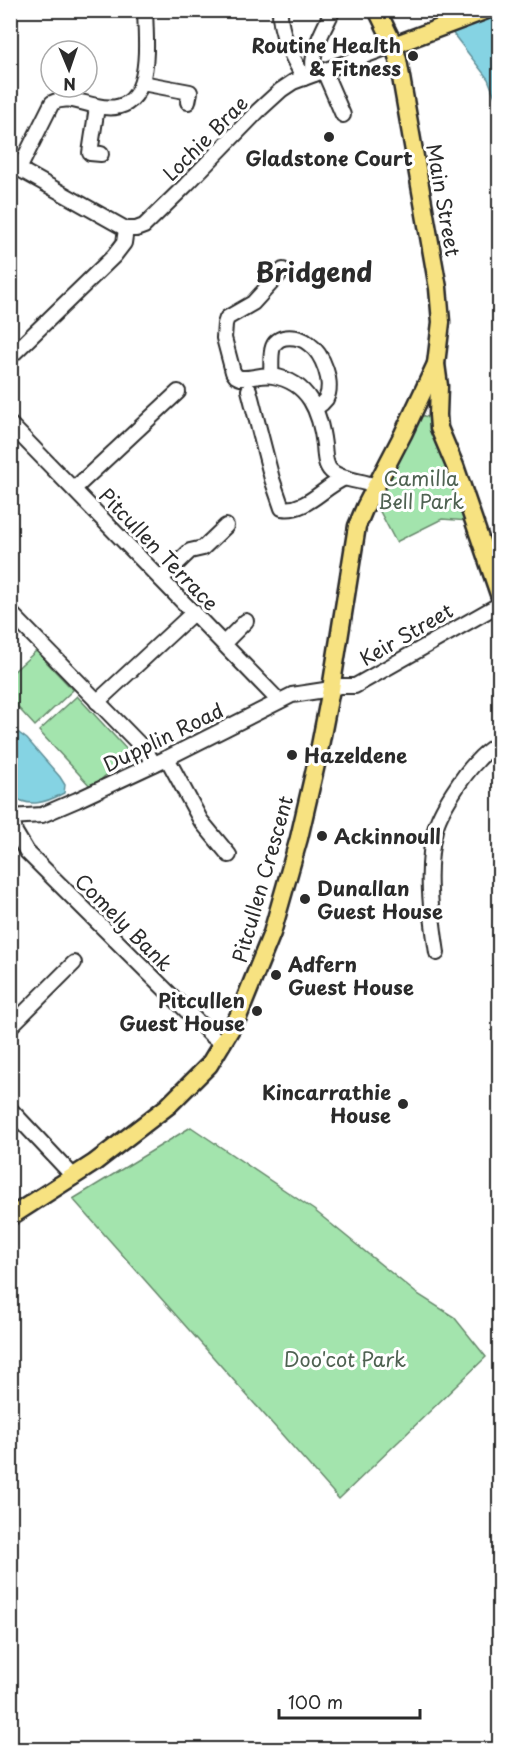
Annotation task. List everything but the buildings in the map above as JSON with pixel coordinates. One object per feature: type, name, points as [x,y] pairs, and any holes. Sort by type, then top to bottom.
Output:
[{"type":"main road","name":"Main Street","points":[[377,10],[394,45],[438,288],[441,322],[436,364]]},
{"type":"main road","points":[[394,45],[487,10]]},
{"type":"main road","points":[[436,364],[439,386],[439,428],[455,466],[500,597]]},
{"type":"main road","name":"Pitcullen Crescent","points":[[10,1217],[75,1177],[168,1106],[209,1065],[238,1017],[272,933],[299,838],[331,689],[357,526],[436,364]]},
{"type":"street","points":[[10,357],[114,256],[124,243],[126,229],[15,166],[52,103],[59,99],[66,99],[109,108],[122,105],[135,97],[146,65],[145,10]]},
{"type":"street","points":[[280,10],[284,33],[332,103],[343,115]]},
{"type":"street","points":[[314,74],[313,67],[319,41],[333,10]]},
{"type":"street","name":"Lochie Brae","points":[[126,229],[144,226],[227,141],[281,90],[314,74],[394,45]]},
{"type":"street","points":[[142,82],[190,92],[189,102]]},
{"type":"street","points":[[97,106],[90,153],[101,154]]},
{"type":"street","points":[[283,270],[253,303],[227,318],[224,338],[231,365],[236,376],[245,378],[271,375],[295,384],[308,396],[316,408],[328,467],[345,478],[375,486]]},
{"type":"street","points":[[271,375],[273,347],[277,342],[288,337],[309,344],[321,359],[328,384],[326,397],[316,408]]},
{"type":"street","points":[[249,390],[272,479],[282,508],[291,509],[300,506],[345,478]]},
{"type":"street","points":[[74,489],[178,392]]},
{"type":"street","name":"Pitcullen Terrace","points":[[10,424],[279,701]]},
{"type":"street","points":[[161,579],[190,551],[203,548],[226,526]]},
{"type":"street","name":"Keir Street","points":[[331,689],[339,686],[355,686],[500,604]]},
{"type":"street","points":[[10,612],[145,750],[161,761],[201,821],[229,855]]},
{"type":"street","points":[[97,702],[194,612]]},
{"type":"street","points":[[224,643],[246,621]]},
{"type":"street","name":"Dupplin Road","points":[[11,817],[42,815],[161,761],[292,695],[331,689]]},
{"type":"street","points":[[437,953],[430,900],[435,828],[447,801],[478,760],[500,742]]},
{"type":"street","name":"Comely Bank","points":[[11,817],[15,832],[27,852],[211,1035],[223,1044]]},
{"type":"street","points":[[10,1027],[74,963]]},
{"type":"street","points":[[10,1109],[75,1177]]},
{"type":"green space","name":"Camilla Bell Park","points":[[419,415],[433,418],[469,521],[442,519],[396,542],[375,502]]},
{"type":"green space","points":[[36,651],[73,690],[35,726],[11,700],[10,675]]},
{"type":"green space","points":[[77,696],[130,753],[92,788],[39,731]]},
{"type":"green space","name":"Doo'cot Park","points":[[191,1127],[314,1210],[416,1293],[454,1317],[486,1357],[339,1499],[73,1199]]},
{"type":"water","points":[[441,11],[499,11],[499,107],[488,79],[448,27]]},
{"type":"water","points":[[11,731],[16,731],[27,739],[60,777],[65,785],[64,793],[38,803],[25,802],[11,796],[11,761],[16,760],[17,754],[11,749]]},
{"type":"place","name":"Routine Health & Fitness","points":[[413,56]]},
{"type":"place","name":"Gladstone Court","points":[[329,137]]},
{"type":"place","name":"Hazeldene","points":[[292,755]]},
{"type":"place","name":"Ackinnoull","points":[[322,836]]},
{"type":"place","name":"Dunallan Guest House","points":[[305,899]]},
{"type":"place","name":"Adfern Guest House","points":[[276,975]]},
{"type":"place","name":"Pitcullen Guest House","points":[[257,1011]]},
{"type":"place","name":"Kincarrathie House","points":[[403,1104]]},
{"type":"district","name":"Bridgend","points":[[314,271]]}]
